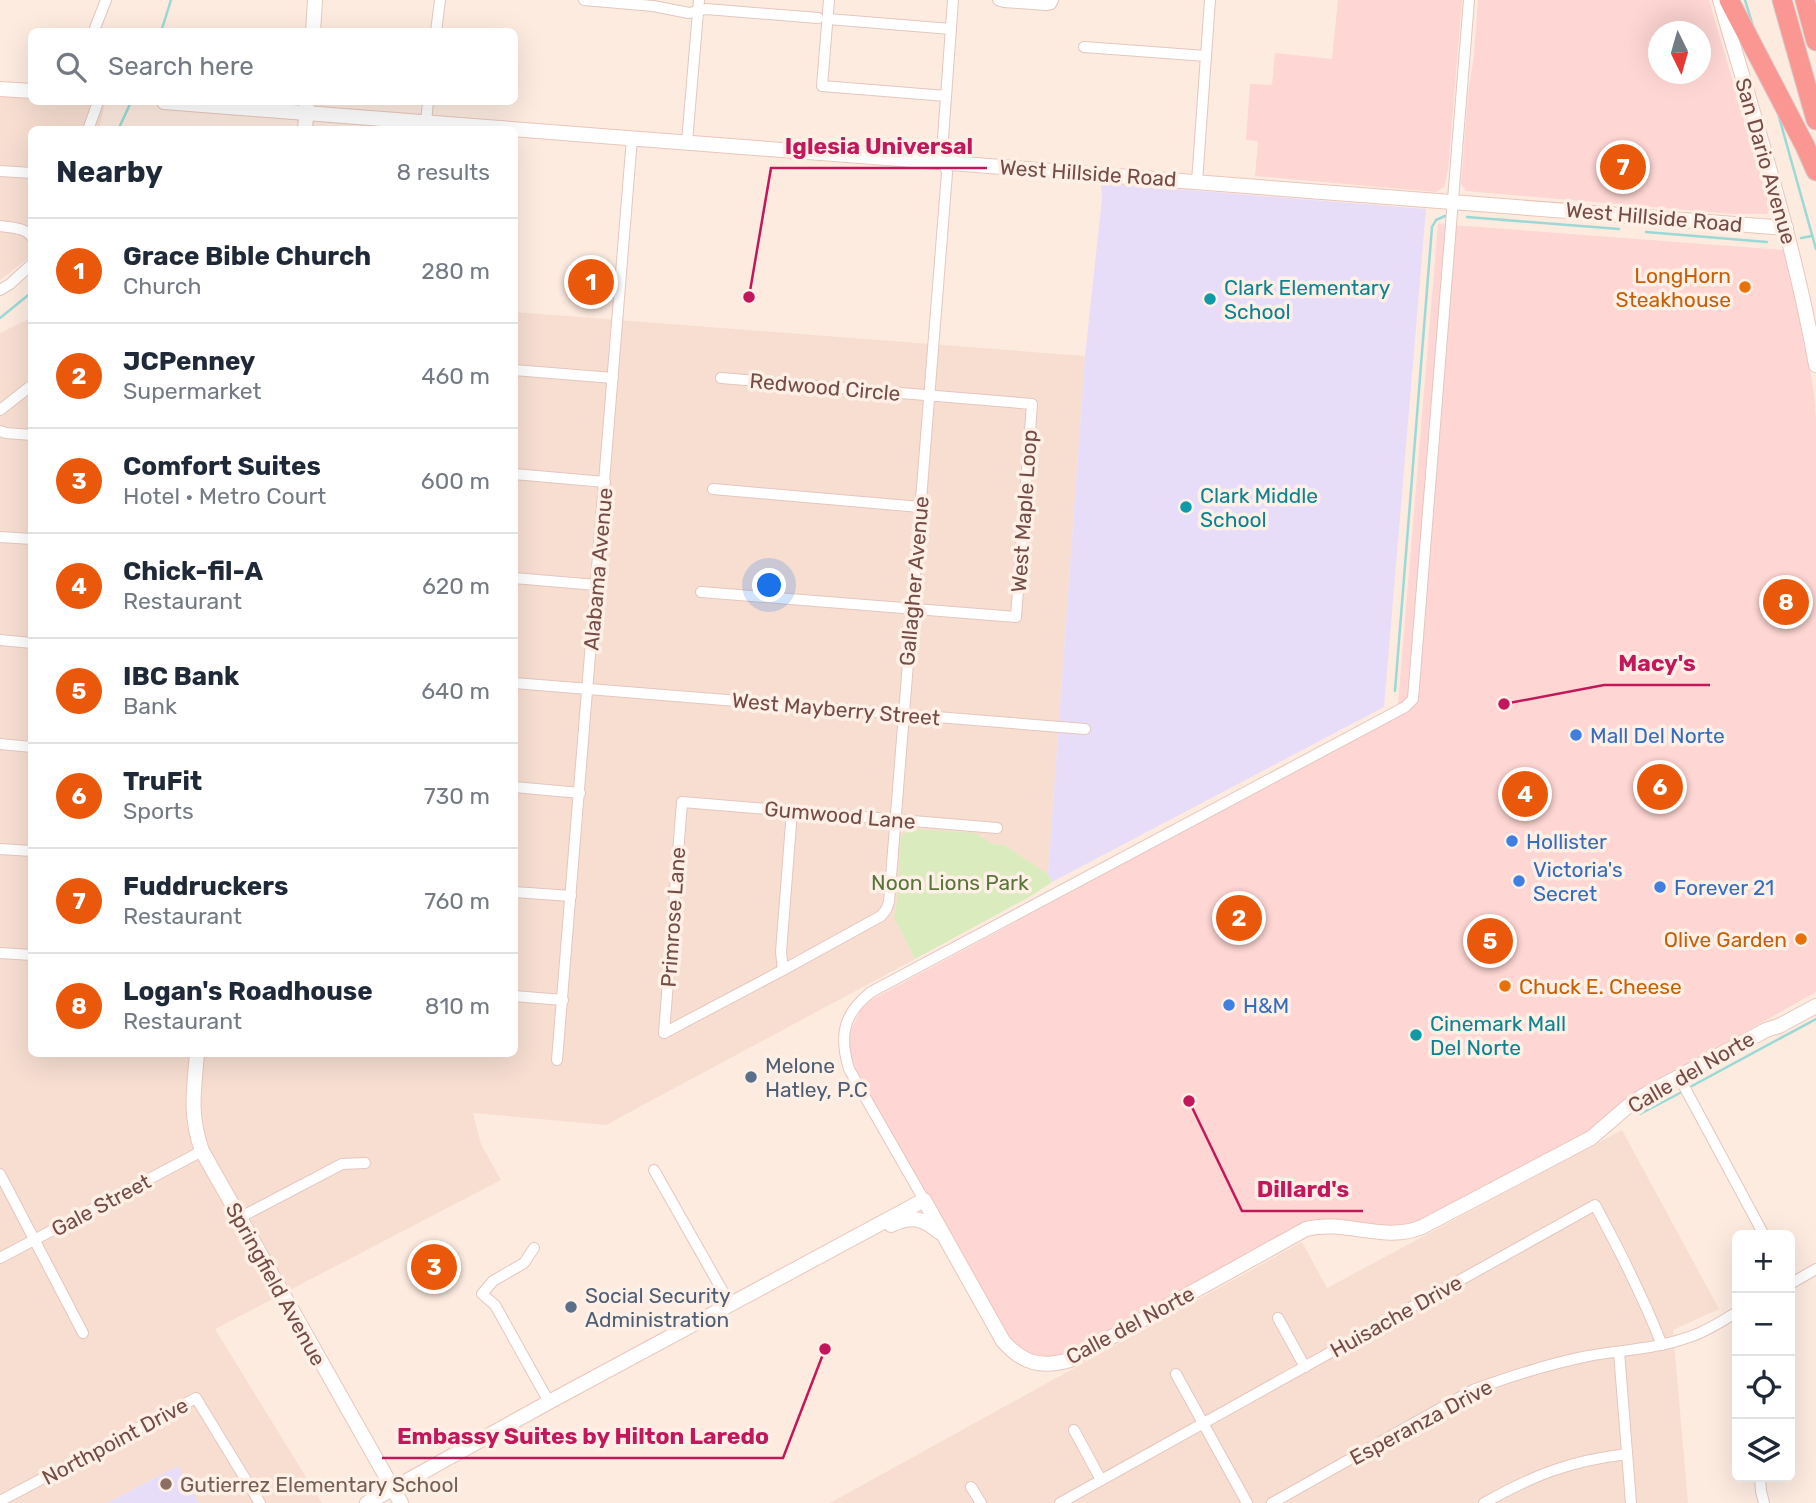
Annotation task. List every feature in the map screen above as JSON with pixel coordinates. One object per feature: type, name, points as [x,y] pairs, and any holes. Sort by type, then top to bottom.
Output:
[{"type":"highway","points":[[1729,0],[1816,171]]},
{"type":"highway","points":[[1782,0],[1816,120]]},
{"type":"highway","points":[[1805,0],[1816,41]]},
{"type":"street","points":[[95,28],[106,0]]},
{"type":"street","points":[[313,28],[315,0]]},
{"type":"street","points":[[436,28],[440,0]]},
{"type":"street","points":[[584,0],[653,6],[689,13],[698,5]]},
{"type":"street","points":[[829,0],[823,19],[822,86],[946,96]]},
{"type":"street","name":"Gallagher Avenue","points":[[664,1033],[881,916],[889,902],[947,173],[942,152],[953,0]]},
{"type":"street","points":[[998,0],[1046,5],[1053,0]]},
{"type":"street","points":[[1197,182],[1210,0]]},
{"type":"street","points":[[366,1503],[924,1200],[849,1069],[843,1046],[844,1035],[849,1018],[862,1000],[871,992],[1405,707],[1413,699],[1469,0]]},
{"type":"street","name":"San Dario Avenue","points":[[1720,0],[1786,228],[1816,365]]},
{"type":"street","points":[[698,5],[706,9],[951,29]]},
{"type":"street","points":[[687,142],[698,5]]},
{"type":"street","points":[[1084,47],[1206,55]]},
{"type":"street","points":[[0,89],[28,91]]},
{"type":"street","points":[[89,126],[97,105]]},
{"type":"street","name":"West Hillside Road","points":[[250,105],[307,107],[478,126]]},
{"type":"street","points":[[426,122],[428,105]]},
{"type":"street","points":[[305,126],[307,107]]},
{"type":"street","name":"West Hillside Road","points":[[518,129],[1786,228]]},
{"type":"street","name":"Alabama Avenue","points":[[558,1060],[632,138]]},
{"type":"street","points":[[0,171],[28,173]]},
{"type":"street","points":[[0,226],[18,228],[28,233]]},
{"type":"street","points":[[0,290],[28,268]]},
{"type":"street","points":[[518,370],[613,378]]},
{"type":"street","name":"Redwood Circle","points":[[721,378],[929,396]]},
{"type":"street","points":[[0,410],[28,388]]},
{"type":"street","name":"West Maple Loop","points":[[912,609],[1016,617],[1032,404],[929,396]]},
{"type":"street","points":[[0,431],[28,435]]},
{"type":"street","points":[[518,474],[605,482]]},
{"type":"street","points":[[713,489],[920,507]]},
{"type":"street","points":[[0,537],[28,539]]},
{"type":"street","points":[[518,578],[596,585]]},
{"type":"street","points":[[701,592],[912,609]]},
{"type":"street","points":[[0,640],[28,643]]},
{"type":"street","name":"West Mayberry Street","points":[[518,683],[1085,729]]},
{"type":"street","points":[[0,744],[28,747]]},
{"type":"street","points":[[518,787],[580,793]]},
{"type":"street","name":"Gumwood Lane","points":[[682,802],[997,828]]},
{"type":"street","name":"Primrose Lane","points":[[664,1033],[682,802]]},
{"type":"street","points":[[783,970],[781,952],[792,811]]},
{"type":"street","points":[[0,849],[28,851]]},
{"type":"street","points":[[518,892],[571,896]]},
{"type":"street","points":[[0,953],[28,955]]},
{"type":"street","points":[[518,996],[563,1000]]},
{"type":"street","points":[[1766,1030],[1774,1018],[1816,996]]},
{"type":"street","name":"Calle del Norte","points":[[924,1200],[1003,1341],[1027,1360],[1058,1363],[1070,1360],[1306,1228],[1325,1226],[1393,1234],[1412,1232],[1591,1138],[1643,1096],[1816,1006]]},
{"type":"street","name":"Springfield Avenue","points":[[197,1057],[192,1110],[202,1151],[401,1503]]},
{"type":"street","points":[[1679,1077],[1761,1230]]},
{"type":"street","name":"Gale Street","points":[[0,1258],[202,1151]]},
{"type":"street","points":[[239,1218],[342,1164],[365,1163]]},
{"type":"street","points":[[654,1170],[730,1304]]},
{"type":"street","points":[[0,1174],[83,1333]]},
{"type":"street","name":"Huisache Drive","points":[[1060,1503],[1595,1205],[1624,1258],[1662,1345]]},
{"type":"street","points":[[860,1234],[876,1233],[911,1219],[928,1223],[944,1237]]},
{"type":"street","points":[[534,1248],[524,1263],[493,1281],[482,1294],[495,1305],[549,1402]]},
{"type":"street","points":[[1795,1280],[1816,1269]]},
{"type":"street","points":[[1278,1318],[1305,1367]]},
{"type":"street","name":"Esperanza Drive","points":[[1272,1503],[1473,1391],[1549,1365],[1662,1345],[1692,1336],[1732,1319]]},
{"type":"street","points":[[1619,1352],[1631,1503]]},
{"type":"street","points":[[1176,1374],[1247,1503]]},
{"type":"street","name":"Northpoint Drive","points":[[0,1501],[196,1398],[260,1503]]},
{"type":"street","points":[[1074,1430],[1101,1480]]},
{"type":"street","points":[[1484,1503],[1529,1479],[1559,1467],[1627,1454]]},
{"type":"street","points":[[1760,1482],[1764,1503]]},
{"type":"street","points":[[971,1487],[981,1503]]},
{"type":"shaded area","points":[[1338,0],[1462,0],[1448,170],[1444,187],[1436,192],[1255,176],[1258,141],[1246,140],[1250,84],[1272,85],[1275,53],[1332,59]]},
{"type":"shaded area","points":[[1478,0],[1709,0],[1770,208],[1767,214],[1732,214],[1466,191],[1461,184]]},
{"type":"shaded area","points":[[0,96],[28,99],[28,105],[105,105],[100,126],[28,126],[28,258],[0,280]]},
{"type":"shaded area","points":[[1101,183],[1426,209],[1384,707],[1052,882],[1048,874],[1085,356],[1102,198]]},
{"type":"shaded area","points":[[1438,224],[1785,250],[1805,339],[1816,420],[1816,992],[1622,1101],[1590,1130],[1419,1221],[1395,1227],[1332,1219],[1304,1222],[1072,1352],[1051,1358],[1034,1357],[1015,1346],[852,1065],[850,1032],[861,1009],[871,1000],[1397,716]]},
{"type":"shaded area","points":[[518,312],[1085,356],[1048,874],[1004,845],[992,844],[981,835],[897,901],[894,917],[915,959],[606,1125],[473,1113],[481,1144],[501,1180],[215,1329],[322,1503],[199,1503],[178,1466],[107,1503],[0,1503],[0,333],[28,319],[28,1057],[518,1057]]},
{"type":"shaded area","points":[[1622,1130],[1719,1309],[1673,1330],[1688,1503],[830,1503],[1302,1242],[1327,1288]]},
{"type":"shaded area","name":"Gutierrez Elementary School","points":[[178,1466],[199,1503],[107,1503]]},
{"type":"green space","name":"Noon Lions Park","points":[[912,829],[976,833],[992,844],[1004,845],[1048,874],[1052,882],[915,959],[894,917],[901,836]]},
{"type":"waterway","points":[[162,28],[171,0]]},
{"type":"waterway","points":[[1745,0],[1753,26]]},
{"type":"waterway","points":[[120,126],[130,105]]},
{"type":"waterway","points":[[1779,117],[1816,249]]},
{"type":"waterway","points":[[1395,691],[1432,227],[1436,220],[1445,216]]},
{"type":"waterway","points":[[1467,217],[1619,229]]},
{"type":"waterway","points":[[1646,232],[1767,242]]},
{"type":"waterway","points":[[1801,238],[1812,236]]},
{"type":"waterway","points":[[0,318],[28,295]]},
{"type":"waterway","points":[[1692,1086],[1816,1019]]},
{"type":"waterway","points":[[1640,1114],[1680,1093]]},
{"type":"place","name":"Fuddruckers","points":[[1623,167]]},
{"type":"place","name":"Grace Bible Church","points":[[591,282]]},
{"type":"place","name":"LongHorn Steakhouse","points":[[1745,287]]},
{"type":"place","name":"Iglesia Universal","points":[[749,297]]},
{"type":"place","name":"Clark Elementary School","points":[[1210,299]]},
{"type":"place","name":"Clark Middle School","points":[[1186,507]]},
{"type":"place","name":"Logan's Roadhouse","points":[[1786,602]]},
{"type":"place","name":"Macy's","points":[[1504,704]]},
{"type":"place","name":"Mall Del Norte","points":[[1576,735]]},
{"type":"place","name":"TruFit","points":[[1660,787]]},
{"type":"place","name":"Chick-fil-A","points":[[1525,794]]},
{"type":"place","name":"Hollister","points":[[1512,841]]},
{"type":"place","name":"Victoria's Secret","points":[[1519,881]]},
{"type":"place","name":"Forever 21","points":[[1660,887]]},
{"type":"place","name":"JCPenney","points":[[1239,918]]},
{"type":"place","name":"Olive Garden","points":[[1801,939]]},
{"type":"place","name":"IBC Bank","points":[[1490,941]]},
{"type":"place","name":"Chuck E. Cheese","points":[[1505,986]]},
{"type":"place","name":"H&M","points":[[1229,1005]]},
{"type":"place","name":"Cinemark Mall Del Norte","points":[[1416,1035]]},
{"type":"place","name":"Melone Hatley, P.C","points":[[751,1077]]},
{"type":"place","name":"Dillard's","points":[[1189,1101]]},
{"type":"place","name":"Comfort Suites","points":[[434,1267]]},
{"type":"place","name":"Social Security Administration","points":[[571,1307]]},
{"type":"place","name":"Embassy Suites by Hilton Laredo","points":[[825,1349]]},
{"type":"place","name":"Gutierrez Elementary School","points":[[166,1484]]}]
